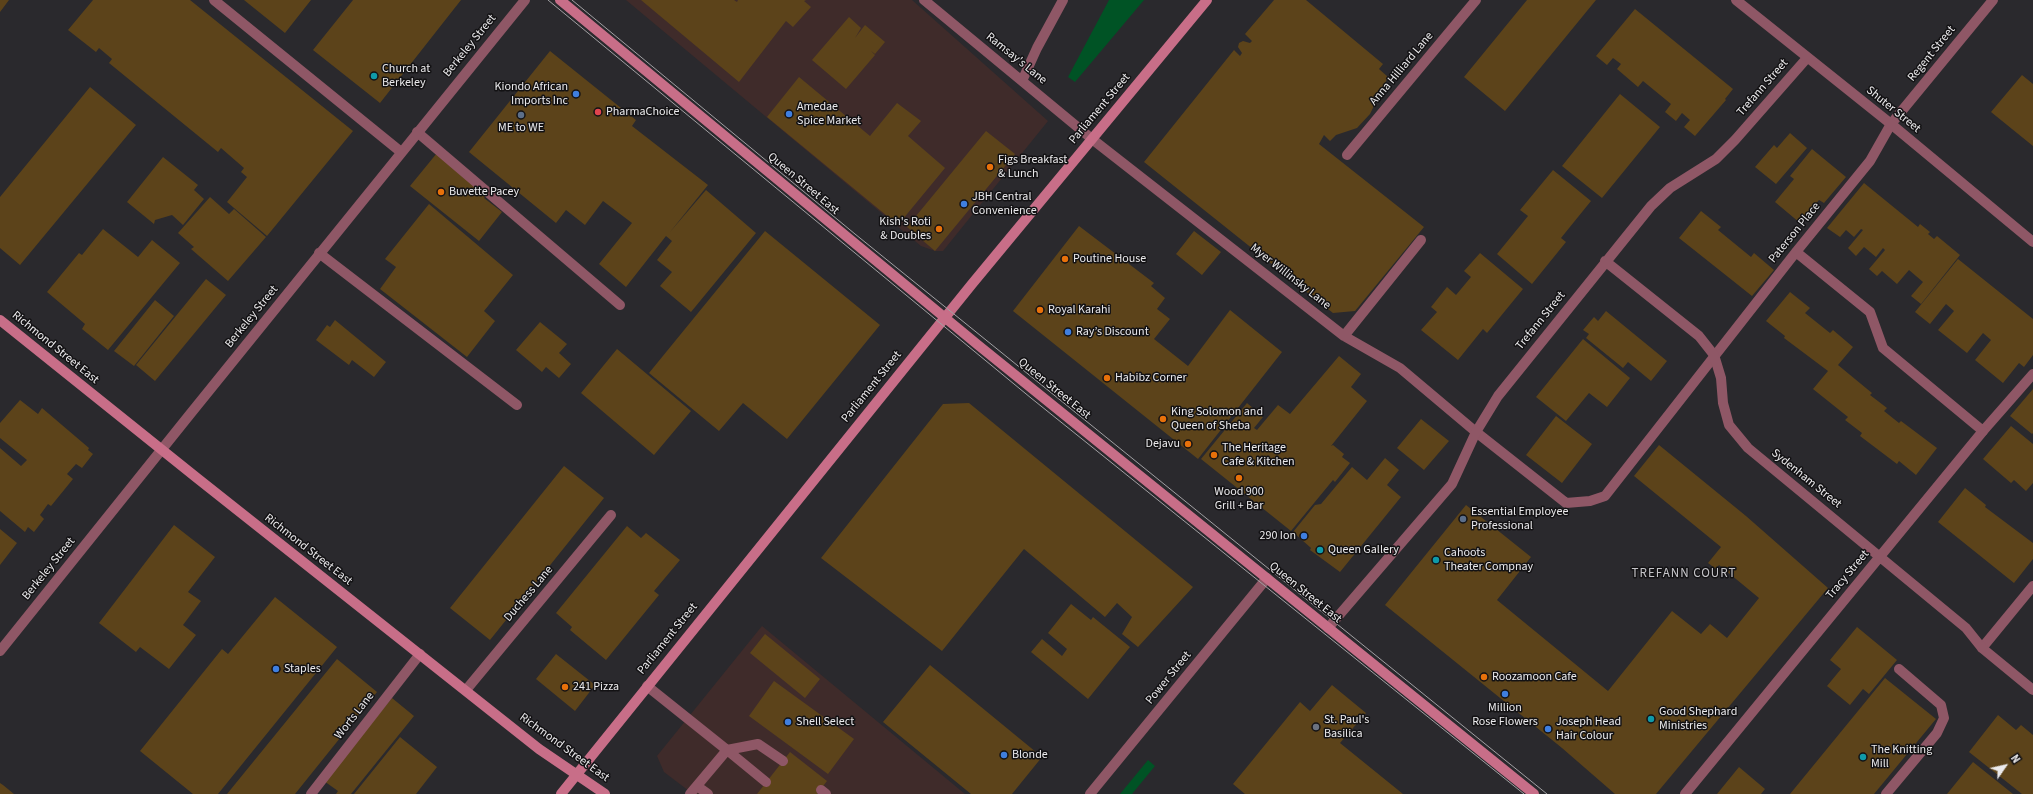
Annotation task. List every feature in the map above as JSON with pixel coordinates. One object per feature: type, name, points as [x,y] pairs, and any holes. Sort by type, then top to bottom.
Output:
[{"type":"main road","name":"Queen Street East","points":[[560,0],[945,317],[1534,794]]},
{"type":"main road","name":"Parliament Street","points":[[561,794],[945,317],[1207,0]]},
{"type":"main road","name":"Richmond Street East","points":[[0,320],[539,748],[605,794]]},
{"type":"street","points":[[214,0],[401,152]]},
{"type":"street","name":"Berkeley Street","points":[[0,651],[161,449],[525,0]]},
{"type":"street","name":"Ramsay's Lane","points":[[924,0],[1092,139]]},
{"type":"street","points":[[1022,81],[1037,48],[1063,0]]},
{"type":"street","name":"Anna Hilliard Lane","points":[[1347,155],[1476,0]]},
{"type":"street","name":"Shuter Street","points":[[1736,0],[1891,124],[2033,242]]},
{"type":"street","name":"Regent Street","points":[[1891,124],[1993,0]]},
{"type":"street","name":"Trefann Street","points":[[1328,628],[1452,484],[1476,432],[1498,396],[1605,261],[1651,206],[1670,188],[1716,159],[1735,140],[1807,58]]},
{"type":"street","name":"Paterson Place","points":[[1476,432],[1566,503],[1590,501],[1605,496],[1714,355],[1870,161],[1891,124]]},
{"type":"street","points":[[417,132],[620,305]]},
{"type":"street","name":"Myer Willinsky Lane","points":[[1092,139],[1344,336],[1400,368],[1476,432]]},
{"type":"street","points":[[1344,336],[1421,240]]},
{"type":"street","points":[[1796,252],[1870,312],[1883,348],[1983,431]]},
{"type":"street","points":[[319,254],[517,405]]},
{"type":"street","name":"Sydenham Street","points":[[1605,261],[1699,336],[1714,355],[1721,378],[1723,403],[1729,425],[1748,448],[1966,628],[1982,648],[2033,690]]},
{"type":"street","name":"Tracy Street","points":[[1685,794],[1983,431],[2033,374]]},
{"type":"street","name":"Duchess Lane","points":[[466,690],[611,515]]},
{"type":"street","name":"Power Street","points":[[1090,794],[1267,578]]},
{"type":"street","points":[[1982,648],[2033,586]]},
{"type":"street","name":"Worts Lane","points":[[312,794],[420,654]]},
{"type":"street","points":[[1886,794],[1937,733],[1944,718],[1941,706],[1899,669]]},
{"type":"street","points":[[647,686],[766,782]]},
{"type":"street","points":[[690,794],[727,750],[758,744],[783,761]]},
{"type":"street","points":[[697,786],[708,794]]},
{"type":"shaded area","points":[[626,0],[912,0],[1048,121],[943,251],[935,251],[921,246]]},
{"type":"shaded area","points":[[762,626],[965,794],[693,794],[664,772],[657,756]]},
{"type":"green space","points":[[1109,0],[1144,0],[1075,82],[1068,77]]},
{"type":"green space","points":[[1148,760],[1155,766],[1132,794],[1120,794]]},
{"type":"building","points":[[0,0],[9,0],[0,12]]},
{"type":"building","points":[[93,0],[190,0],[353,131],[267,236],[227,202],[247,177],[241,172],[244,168],[221,148],[218,152],[109,63],[112,59],[99,48],[96,52],[68,30]]},
{"type":"building","points":[[244,0],[311,0],[285,33]]},
{"type":"building","name":"Church at Berkeley","points":[[353,0],[461,0],[380,103],[313,50]]},
{"type":"building","points":[[641,0],[734,0],[737,2],[738,0],[806,0],[804,1],[811,7],[793,27],[786,21],[739,82]]},
{"type":"building","points":[[1274,0],[1306,0],[1383,64],[1379,69],[1388,77],[1370,114],[1357,128],[1336,135],[1330,141],[1324,135],[1319,144],[1424,227],[1355,311],[1333,313],[1144,162],[1234,50],[1240,56],[1242,53],[1238,47],[1239,43],[1243,41],[1250,43],[1252,41],[1245,34]]},
{"type":"building","points":[[1527,0],[1596,0],[1505,111],[1464,77]]},
{"type":"building","points":[[1635,9],[1733,89],[1725,99],[1726,100],[1695,136],[1684,127],[1690,120],[1682,113],[1676,121],[1665,112],[1671,104],[1643,81],[1638,87],[1617,69],[1621,64],[1613,58],[1607,65],[1596,56]]},
{"type":"building","points":[[849,17],[861,28],[855,38],[865,25],[885,42],[875,54],[871,51],[875,55],[846,89],[812,60]]},
{"type":"building","points":[[550,51],[636,120],[632,126],[708,185],[670,232],[706,190],[756,233],[691,312],[660,286],[672,272],[657,260],[672,241],[666,236],[626,287],[599,264],[632,223],[603,201],[585,225],[566,210],[556,223],[469,152]]},
{"type":"building","points":[[2022,75],[2033,84],[2033,146],[1991,112]]},
{"type":"building","points":[[799,77],[870,136],[897,103],[921,121],[908,136],[945,168],[898,225],[767,117]]},
{"type":"building","points":[[90,87],[136,125],[20,265],[0,248],[0,197]]},
{"type":"building","points":[[1620,94],[1660,127],[1602,198],[1562,166]]},
{"type":"building","points":[[986,131],[1015,154],[935,251],[907,227]]},
{"type":"building","points":[[1790,133],[1807,148],[1776,184],[1755,167],[1774,145],[1777,148]]},
{"type":"building","points":[[1812,149],[1846,177],[1824,203],[1819,200],[1800,223],[1775,202],[1794,179],[1790,176]]},
{"type":"building","points":[[437,153],[487,194],[484,198],[502,212],[479,241],[410,186]]},
{"type":"building","points":[[163,157],[198,185],[194,190],[204,199],[183,225],[172,215],[155,220],[154,224],[127,202]]},
{"type":"building","points":[[1553,170],[1591,201],[1561,238],[1566,242],[1532,284],[1497,254],[1528,216],[1520,210]]},
{"type":"building","points":[[1864,183],[1918,227],[1920,224],[1930,232],[1928,234],[1934,239],[1937,236],[1960,255],[1921,304],[1911,296],[1923,282],[1909,270],[1897,284],[1882,271],[1877,276],[1869,269],[1885,250],[1883,248],[1876,257],[1864,247],[1856,256],[1848,248],[1863,230],[1861,229],[1854,237],[1846,230],[1840,237],[1827,228]]},
{"type":"building","points":[[210,197],[229,214],[234,209],[266,237],[228,281],[191,249],[194,247],[178,233]]},
{"type":"building","points":[[429,204],[513,275],[484,311],[495,321],[467,357],[380,289],[396,267],[385,259]]},
{"type":"building","points":[[1701,211],[1721,227],[1718,230],[1751,257],[1754,253],[1774,270],[1752,296],[1679,238]]},
{"type":"building","points":[[1079,226],[1154,283],[1151,286],[1165,298],[1157,309],[1170,319],[1154,339],[1188,366],[1230,310],[1282,352],[1198,459],[1013,311]]},
{"type":"building","points":[[103,229],[138,257],[152,240],[180,263],[108,350],[82,329],[85,324],[47,292],[79,253],[82,255]]},
{"type":"building","points":[[765,231],[880,325],[787,439],[743,403],[719,431],[649,373]]},
{"type":"building","points":[[1194,231],[1221,252],[1202,275],[1176,254]]},
{"type":"building","points":[[1480,253],[1523,289],[1487,333],[1483,329],[1458,360],[1421,330],[1437,312],[1431,307],[1447,287],[1456,295],[1471,277],[1464,271]]},
{"type":"building","points":[[1958,259],[2033,319],[2033,355],[2024,367],[2019,363],[2003,383],[1975,360],[1991,340],[1983,333],[1967,353],[1938,330],[1954,311],[1946,304],[1930,324],[1915,312]]},
{"type":"building","points":[[206,279],[226,295],[155,381],[136,365]]},
{"type":"building","points":[[1790,292],[1810,308],[1805,313],[1830,333],[1833,330],[1853,347],[1838,365],[1872,393],[1870,395],[1887,408],[1884,411],[1899,423],[1901,421],[1937,448],[1916,475],[1899,461],[1897,464],[1860,436],[1862,433],[1845,420],[1848,417],[1813,389],[1828,371],[1784,338],[1785,336],[1766,321]]},
{"type":"building","points":[[155,300],[174,316],[134,366],[114,351]]},
{"type":"building","points":[[1606,311],[1667,361],[1651,381],[1628,362],[1623,368],[1586,338],[1589,334],[1583,330],[1594,317],[1598,321]]},
{"type":"building","points":[[335,320],[386,362],[374,377],[352,360],[349,365],[316,340],[327,325],[330,327]]},
{"type":"building","points":[[540,322],[567,344],[559,353],[571,364],[559,378],[546,367],[542,372],[516,350]]},
{"type":"building","points":[[1583,339],[1630,378],[1607,407],[1589,393],[1566,421],[1536,397]]},
{"type":"building","points":[[617,349],[691,411],[654,455],[581,393]]},
{"type":"building","points":[[1339,356],[1361,374],[1351,387],[1367,401],[1331,446],[1333,445],[1344,454],[1342,457],[1350,463],[1335,482],[1333,480],[1291,531],[1201,459],[1247,403],[1263,417],[1254,428],[1257,430],[1278,405],[1290,414]]},
{"type":"building","points":[[2033,389],[2033,433],[2032,434],[2010,416]]},
{"type":"building","points":[[20,400],[38,414],[42,408],[89,448],[88,450],[93,454],[82,468],[76,464],[67,474],[73,479],[51,506],[48,504],[40,515],[44,519],[34,532],[28,527],[25,532],[0,511],[0,448],[21,466],[27,460],[0,438],[0,423]]},
{"type":"building","points":[[969,403],[1193,587],[1138,647],[1122,634],[1132,617],[1117,603],[1105,617],[1024,549],[942,651],[821,558],[943,404]]},
{"type":"building","points":[[1556,416],[1592,444],[1562,483],[1526,455]]},
{"type":"building","points":[[1421,419],[1449,441],[1424,470],[1397,448]]},
{"type":"building","points":[[2011,426],[2033,444],[2033,483],[2026,491],[2014,480],[2011,483],[1983,459]]},
{"type":"building","points":[[1659,445],[1746,516],[1828,588],[1656,794],[1615,794],[1562,748],[1385,605],[1466,505],[1531,557],[1497,600],[1608,691],[1672,611],[1701,634],[1710,624],[1727,638],[1759,598],[1719,565],[1716,569],[1708,563],[1721,547],[1634,476]]},
{"type":"building","points":[[1385,458],[1399,470],[1387,485],[1401,497],[1340,572],[1310,550],[1311,548],[1293,532],[1315,505],[1321,504],[1352,467],[1367,480]]},
{"type":"building","points":[[564,466],[604,498],[490,640],[450,608]]},
{"type":"building","points":[[1965,488],[1986,505],[1985,507],[2033,543],[2033,559],[2014,583],[1938,522]]},
{"type":"building","points":[[174,525],[215,557],[188,592],[201,601],[183,625],[196,635],[169,669],[140,647],[136,652],[99,623]]},
{"type":"building","points":[[627,526],[641,538],[646,533],[680,560],[654,591],[659,595],[606,660],[570,630],[572,627],[556,613]]},
{"type":"building","points":[[0,529],[17,543],[0,565]]},
{"type":"building","points":[[275,597],[337,647],[218,794],[193,794],[140,751],[222,649],[228,654]]},
{"type":"building","points":[[1071,604],[1091,620],[1093,617],[1130,647],[1088,699],[1031,652],[1042,639],[1062,656],[1067,649],[1048,633]]},
{"type":"building","points":[[1857,627],[1897,660],[1869,694],[1863,689],[1850,705],[1827,686],[1841,669],[1830,660]]},
{"type":"building","points":[[765,634],[820,679],[805,698],[750,653]]},
{"type":"building","points":[[556,654],[595,685],[575,711],[536,679]]},
{"type":"building","points":[[337,659],[377,692],[295,794],[227,794]]},
{"type":"building","points":[[930,665],[1042,757],[1012,794],[971,794],[883,722]]},
{"type":"building","name":"The Knitting Mill","points":[[1885,678],[1936,719],[1874,794],[1790,794]]},
{"type":"building","points":[[774,681],[854,739],[828,774],[749,716]]},
{"type":"building","name":"St. Paul's Basilica","points":[[1332,685],[1366,713],[1340,743],[1403,794],[1245,794],[1233,784],[1300,702],[1310,711]]},
{"type":"building","points":[[392,698],[414,716],[351,794],[336,794],[338,791],[324,781]]},
{"type":"building","points":[[1998,715],[2016,730],[2021,725],[2033,735],[2033,794],[2022,794],[1969,752]]},
{"type":"building","points":[[400,737],[437,767],[416,794],[354,794]]},
{"type":"building","points":[[790,752],[827,781],[817,794],[757,794]]},
{"type":"building","points":[[1973,762],[2013,794],[1947,794]]},
{"type":"building","points":[[1739,767],[1765,789],[1761,794],[1717,794]]},
{"type":"building","points":[[0,783],[3,785],[14,794],[0,794]]},
{"type":"tram line","points":[[548,0],[1031,398],[1524,794]]},
{"type":"tram line","points":[[572,0],[855,234],[1547,794]]},
{"type":"place","name":"Church at Berkeley","points":[[374,76]]},
{"type":"place","name":"Kiondo African Imports Inc","points":[[576,94]]},
{"type":"place","name":"PharmaChoice","points":[[598,112]]},
{"type":"place","name":"Amedae Spice Market","points":[[789,114]]},
{"type":"place","name":"ME to WE","points":[[521,115]]},
{"type":"place","name":"Figs Breakfast & Lunch","points":[[990,167]]},
{"type":"place","name":"Buvette Pacey","points":[[441,192]]},
{"type":"place","name":"JBH Central Convenience","points":[[964,204]]},
{"type":"place","name":"Kish's Roti & Doubles","points":[[939,229]]},
{"type":"place","name":"Poutine House","points":[[1065,259]]},
{"type":"place","name":"Royal Karahi","points":[[1040,310]]},
{"type":"place","name":"Ray’s Discount","points":[[1068,332]]},
{"type":"place","name":"Habibz Corner","points":[[1107,378]]},
{"type":"place","name":"King Solomon and Queen of Sheba","points":[[1163,419]]},
{"type":"place","name":"Dejavu","points":[[1188,444]]},
{"type":"place","name":"The Heritage Cafe & Kitchen","points":[[1214,455]]},
{"type":"place","name":"Wood 900 Grill + Bar","points":[[1239,478]]},
{"type":"place","name":"Essential Employee Professional","points":[[1463,519]]},
{"type":"place","name":"290 Ion","points":[[1304,536]]},
{"type":"place","name":"Queen Gallery","points":[[1320,550]]},
{"type":"place","name":"Cahoots Theater Compnay","points":[[1436,560]]},
{"type":"place","name":"Staples","points":[[276,669]]},
{"type":"place","name":"Roozamoon Cafe","points":[[1484,677]]},
{"type":"place","name":"241 Pizza","points":[[565,687]]},
{"type":"place","name":"Million Rose Flowers","points":[[1505,694]]},
{"type":"place","name":"Good Shephard Ministries","points":[[1651,719]]},
{"type":"place","name":"Shell Select","points":[[788,722]]},
{"type":"place","name":"St. Paul's Basilica","points":[[1316,727]]},
{"type":"place","name":"Joseph Head Hair Colour","points":[[1548,729]]},
{"type":"place","name":"Blonde","points":[[1004,755]]},
{"type":"place","name":"The Knitting Mill","points":[[1863,757]]},
{"type":"district","name":"TREFANN COURT","points":[[1684,574]]}]
